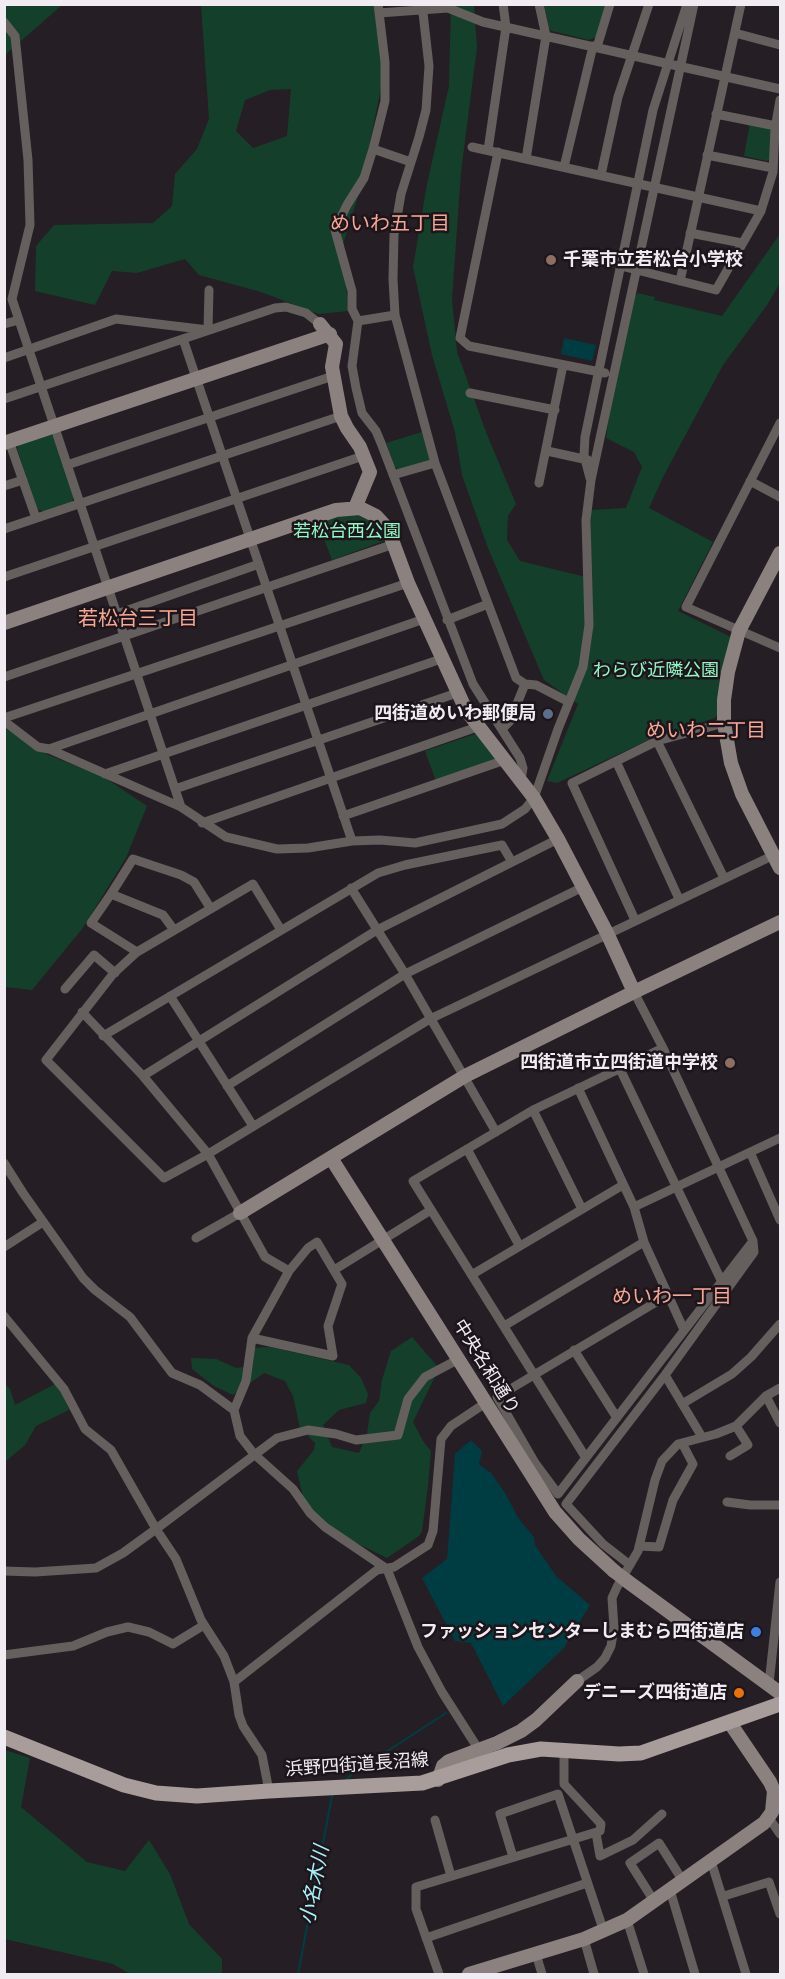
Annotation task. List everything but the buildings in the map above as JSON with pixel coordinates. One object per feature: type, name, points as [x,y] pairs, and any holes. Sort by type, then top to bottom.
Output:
[{"type":"main road","name":"浜野四街道長沼線","points":[[4,1737],[102,1778],[156,1793],[197,1797],[422,1783],[438,1780],[525,1750],[564,1750],[619,1755],[641,1753],[780,1704]]},
{"type":"street","points":[[503,4],[506,27],[493,151],[460,338],[469,346],[613,375]]},
{"type":"street","points":[[526,159],[546,36],[539,4]]},
{"type":"street","points":[[564,167],[595,47],[610,4]]},
{"type":"street","points":[[601,175],[618,97],[648,4]]},
{"type":"street","points":[[591,480],[584,455],[585,437],[653,110],[687,4]]},
{"type":"street","points":[[4,719],[38,747],[49,749],[181,807],[226,837],[277,849],[380,840],[415,843],[502,824],[525,809],[534,798],[583,667],[589,625],[586,520],[591,480],[694,4]]},
{"type":"street","points":[[680,281],[741,4]]},
{"type":"street","points":[[423,7],[429,66],[426,110],[401,194],[394,235],[395,315],[435,463],[516,678],[525,684],[536,685],[569,702]]},
{"type":"street","points":[[521,780],[523,768],[520,758],[472,684],[376,431],[362,413],[356,388],[352,366],[358,321],[352,309],[352,291],[335,230],[364,178],[385,101],[385,62],[379,9],[448,8],[483,22],[780,89]]},
{"type":"street","points":[[4,22],[15,36],[28,160],[30,225],[12,299],[181,807]]},
{"type":"street","points":[[735,33],[780,45]]},
{"type":"street","points":[[621,266],[716,290],[761,211],[773,168],[780,100]]},
{"type":"street","points":[[716,114],[776,126]]},
{"type":"street","points":[[472,147],[761,211]]},
{"type":"street","points":[[373,149],[411,162]]},
{"type":"street","points":[[707,154],[773,168]]},
{"type":"street","points":[[690,233],[742,243]]},
{"type":"street","points":[[208,330],[209,290]]},
{"type":"street","points":[[4,399],[275,308],[286,307],[306,314],[325,329],[336,344],[332,367],[341,416],[370,472],[355,508]]},
{"type":"street","points":[[358,321],[395,315]]},
{"type":"street","points":[[4,358],[116,319],[208,330]]},
{"type":"street","points":[[4,324],[19,320]]},
{"type":"street","points":[[36,518],[7,442],[196,379],[325,329]]},
{"type":"street","points":[[183,339],[352,842]]},
{"type":"street","points":[[539,483],[563,364]]},
{"type":"street","points":[[67,465],[333,376]]},
{"type":"street","points":[[470,393],[555,410]]},
{"type":"street","points":[[4,529],[341,416]]},
{"type":"street","points":[[780,423],[776,440],[750,481],[686,608],[780,648]]},
{"type":"street","points":[[547,451],[586,461],[596,458]]},
{"type":"street","points":[[4,577],[363,456]]},
{"type":"street","points":[[393,475],[435,463]]},
{"type":"street","points":[[4,486],[23,480]]},
{"type":"street","points":[[750,481],[780,497]]},
{"type":"street","points":[[4,622],[336,510],[355,508],[367,512],[383,522],[388,529],[408,583],[457,693],[466,710],[534,798],[558,839],[663,1048],[753,1241],[754,1252],[665,1375],[566,1503],[603,1544],[630,1565]]},
{"type":"street","points":[[4,677],[394,544]]},
{"type":"street","points":[[780,553],[739,631],[728,672],[724,700],[724,723],[730,763],[742,794],[780,868]]},
{"type":"street","points":[[117,614],[259,564]]},
{"type":"street","points":[[4,719],[408,583]]},
{"type":"street","points":[[447,620],[488,604]]},
{"type":"street","points":[[49,749],[424,619]]},
{"type":"street","points":[[105,774],[441,659]]},
{"type":"street","points":[[502,729],[510,721],[525,684]]},
{"type":"street","points":[[175,789],[457,693]]},
{"type":"street","points":[[635,920],[572,783],[657,741],[724,723]]},
{"type":"street","points":[[202,823],[480,726]]},
{"type":"street","points":[[657,741],[724,878]]},
{"type":"street","points":[[343,816],[505,760]]},
{"type":"street","points":[[615,761],[679,899]]},
{"type":"street","points":[[143,1076],[377,930],[558,839]]},
{"type":"street","points":[[103,1036],[378,873],[405,864],[502,844],[512,861]]},
{"type":"street","points":[[280,930],[253,884],[137,952],[115,973],[82,1012],[46,1060],[164,1178],[208,1154],[430,1018],[774,855]]},
{"type":"street","points":[[137,952],[91,923],[134,859],[181,875],[194,882],[211,909]]},
{"type":"street","points":[[227,1086],[405,974],[583,887]]},
{"type":"street","points":[[351,888],[405,974],[496,1132]]},
{"type":"street","points":[[111,894],[163,915],[174,930]]},
{"type":"street","points":[[196,1238],[465,1076],[780,922]]},
{"type":"street","points":[[65,989],[94,955],[115,973]]},
{"type":"street","points":[[170,996],[253,1126]]},
{"type":"street","points":[[82,1012],[143,1076],[208,1154],[265,1257],[289,1271]]},
{"type":"street","points":[[586,1458],[413,1181],[533,1110],[663,1048]]},
{"type":"street","points":[[620,1069],[721,1280]]},
{"type":"street","points":[[578,1088],[634,1207],[644,1242],[684,1330]]},
{"type":"street","points":[[533,1110],[582,1209]]},
{"type":"street","points":[[634,1207],[780,1138]]},
{"type":"street","points":[[467,1149],[519,1245]]},
{"type":"street","points":[[750,1152],[780,1220]]},
{"type":"street","name":"中央名和通り","points":[[331,1158],[555,1512],[579,1539],[627,1581],[775,1689]]},
{"type":"street","points":[[4,1163],[22,1193],[95,1290],[130,1317],[172,1372],[200,1386],[234,1410]]},
{"type":"street","points":[[473,1274],[623,1185]]},
{"type":"street","points":[[334,1270],[431,1210]]},
{"type":"street","points":[[4,1247],[44,1222]]},
{"type":"street","points":[[668,1294],[497,1397],[535,1463],[558,1494],[753,1241]]},
{"type":"street","points":[[252,1338],[333,1356],[328,1326],[342,1284],[317,1242],[308,1248],[289,1271],[252,1338],[246,1381],[234,1410],[240,1436],[254,1454],[292,1489],[310,1513],[325,1527],[387,1569],[418,1647],[442,1692],[479,1750]]},
{"type":"street","points":[[504,1326],[644,1242]]},
{"type":"street","points":[[4,1316],[64,1389],[85,1429],[111,1450],[156,1529],[176,1559],[204,1625],[224,1656],[234,1682],[243,1726],[262,1755],[269,1791]]},
{"type":"street","points":[[682,1404],[732,1374],[751,1357],[780,1324]]},
{"type":"street","points":[[574,1350],[617,1418]]},
{"type":"street","points":[[4,1571],[35,1572],[96,1568],[123,1553],[277,1438],[308,1430],[356,1440],[398,1435],[408,1399],[419,1384],[425,1377],[459,1359]]},
{"type":"street","points":[[665,1375],[702,1437]]},
{"type":"street","points":[[438,1780],[443,1766],[449,1761],[521,1731],[605,1658],[611,1646],[614,1628],[612,1598],[639,1546],[662,1461],[669,1452],[682,1443],[736,1426],[766,1396],[780,1388]]},
{"type":"street","points":[[766,1396],[780,1423]]},
{"type":"street","points":[[234,1682],[377,1570],[387,1569],[428,1545],[433,1531],[441,1439],[451,1426],[487,1402]]},
{"type":"street","points":[[730,1456],[748,1445],[736,1426]]},
{"type":"street","points":[[639,1546],[659,1547],[673,1500],[693,1464],[682,1443]]},
{"type":"street","points":[[727,1502],[780,1505]]},
{"type":"street","points":[[775,1689],[780,1582]]},
{"type":"street","points":[[4,1655],[73,1646],[107,1632],[128,1627],[149,1632],[173,1644],[204,1625]]},
{"type":"street","points":[[730,1723],[770,1782],[775,1798],[774,1813],[780,1834]]},
{"type":"street","points":[[439,1974],[416,1909],[416,1887],[600,1831],[601,1824],[564,1784],[564,1750]]},
{"type":"street","points":[[513,1857],[500,1814],[558,1794],[604,1932]]},
{"type":"street","points":[[469,1974],[491,1971],[604,1932],[627,1920],[774,1813]]},
{"type":"street","points":[[596,1833],[600,1856],[633,1840],[662,1814]]},
{"type":"street","points":[[435,1820],[451,1876]]},
{"type":"street","points":[[654,1900],[630,1863],[659,1843],[683,1881]]},
{"type":"street","points":[[711,1861],[724,1896],[746,1974]]},
{"type":"street","points":[[724,1896],[769,1882],[780,1912]]},
{"type":"street","points":[[426,1938],[587,1883]]},
{"type":"street","points":[[670,1890],[695,1974]]},
{"type":"street","points":[[627,1920],[644,1974]]},
{"type":"street","points":[[584,1939],[594,1974]]},
{"type":"street","points":[[536,1954],[542,1974]]},
{"type":"green space","points":[[5,5],[62,5],[5,55]]},
{"type":"green space","points":[[201,5],[377,5],[384,73],[361,187],[343,244],[348,311],[319,314],[261,292],[199,275],[185,259],[137,273],[112,271],[95,305],[35,291],[36,246],[54,225],[153,223],[172,206],[175,174],[197,149],[209,119]],"holes":[[[291,89],[287,136],[253,148],[236,131],[245,100],[270,90]]]},
{"type":"green space","name":"わらび近隣公園","points":[[451,5],[474,5],[477,47],[461,172],[452,299],[457,352],[486,432],[516,504],[508,516],[507,540],[520,561],[590,578],[591,510],[626,508],[642,467],[634,452],[606,438],[614,379],[634,296],[637,293],[655,297],[654,300],[722,316],[780,234],[780,283],[767,305],[723,365],[663,477],[649,508],[713,542],[678,611],[731,637],[719,678],[719,712],[715,718],[655,737],[557,783],[547,781],[578,704],[544,680],[488,548],[462,475],[455,432],[432,355],[413,267],[427,184],[449,86]]},
{"type":"green space","points":[[544,5],[606,5],[596,37],[589,40],[549,29]]},
{"type":"green space","points":[[750,123],[770,127],[773,131],[771,159],[767,161],[744,156]]},
{"type":"green space","points":[[422,432],[431,460],[400,470],[395,467],[386,443]]},
{"type":"green space","points":[[49,434],[54,436],[74,497],[71,503],[45,512],[37,509],[17,448],[20,443]]},
{"type":"green space","name":"若松台西公園","points":[[338,513],[369,515],[389,539],[332,560],[317,520]]},
{"type":"green space","points":[[4,727],[36,750],[104,777],[147,806],[126,858],[82,929],[32,990],[5,987]]},
{"type":"green space","points":[[475,734],[480,735],[496,757],[495,760],[436,781],[425,751]]},
{"type":"green space","points":[[412,1337],[439,1368],[413,1422],[431,1451],[428,1486],[422,1531],[419,1536],[387,1558],[338,1534],[304,1502],[297,1471],[314,1450],[315,1443],[300,1428],[293,1396],[285,1381],[264,1373],[233,1395],[214,1386],[192,1369],[191,1358],[216,1359],[236,1368],[253,1366],[254,1348],[270,1347],[349,1365],[361,1378],[368,1394],[366,1403],[339,1410],[323,1425],[332,1447],[359,1453],[367,1434],[370,1413],[379,1401],[382,1380],[391,1351]]},
{"type":"green space","points":[[5,1384],[10,1389],[15,1405],[55,1384],[62,1392],[69,1410],[36,1426],[25,1445],[5,1462]]},
{"type":"green space","points":[[5,1750],[30,1758],[21,1807],[87,1862],[125,1871],[149,1840],[170,1874],[189,1924],[222,1959],[222,1974],[130,1974],[113,1964],[5,1939]]},
{"type":"water","points":[[564,338],[596,345],[592,361],[561,354]]},
{"type":"water","points":[[471,1440],[482,1451],[479,1464],[491,1473],[505,1493],[556,1576],[590,1605],[564,1648],[503,1706],[471,1643],[455,1641],[422,1578],[447,1559],[455,1454]]},
{"type":"waterway","name":"小名木川","points":[[346,1780],[446,1713]]},
{"type":"waterway","name":"小名木川","points":[[298,1974],[332,1796]]},
{"type":"place","name":"千葉市立若松台小学校","points":[[551,260]]},
{"type":"place","name":"四街道めいわ郵便局","points":[[548,714]]},
{"type":"place","name":"四街道市立四街道中学校","points":[[730,1063]]},
{"type":"place","name":"ファッションセンターしまむら四街道店","points":[[756,1632]]},
{"type":"place","name":"デニーズ四街道店","points":[[739,1693]]},
{"type":"district","name":"めいわ五丁目","points":[[390,224]]},
{"type":"district","name":"若松台三丁目","points":[[138,619]]},
{"type":"district","name":"めいわ二丁目","points":[[706,731]]},
{"type":"district","name":"めいわ一丁目","points":[[672,1297]]}]
